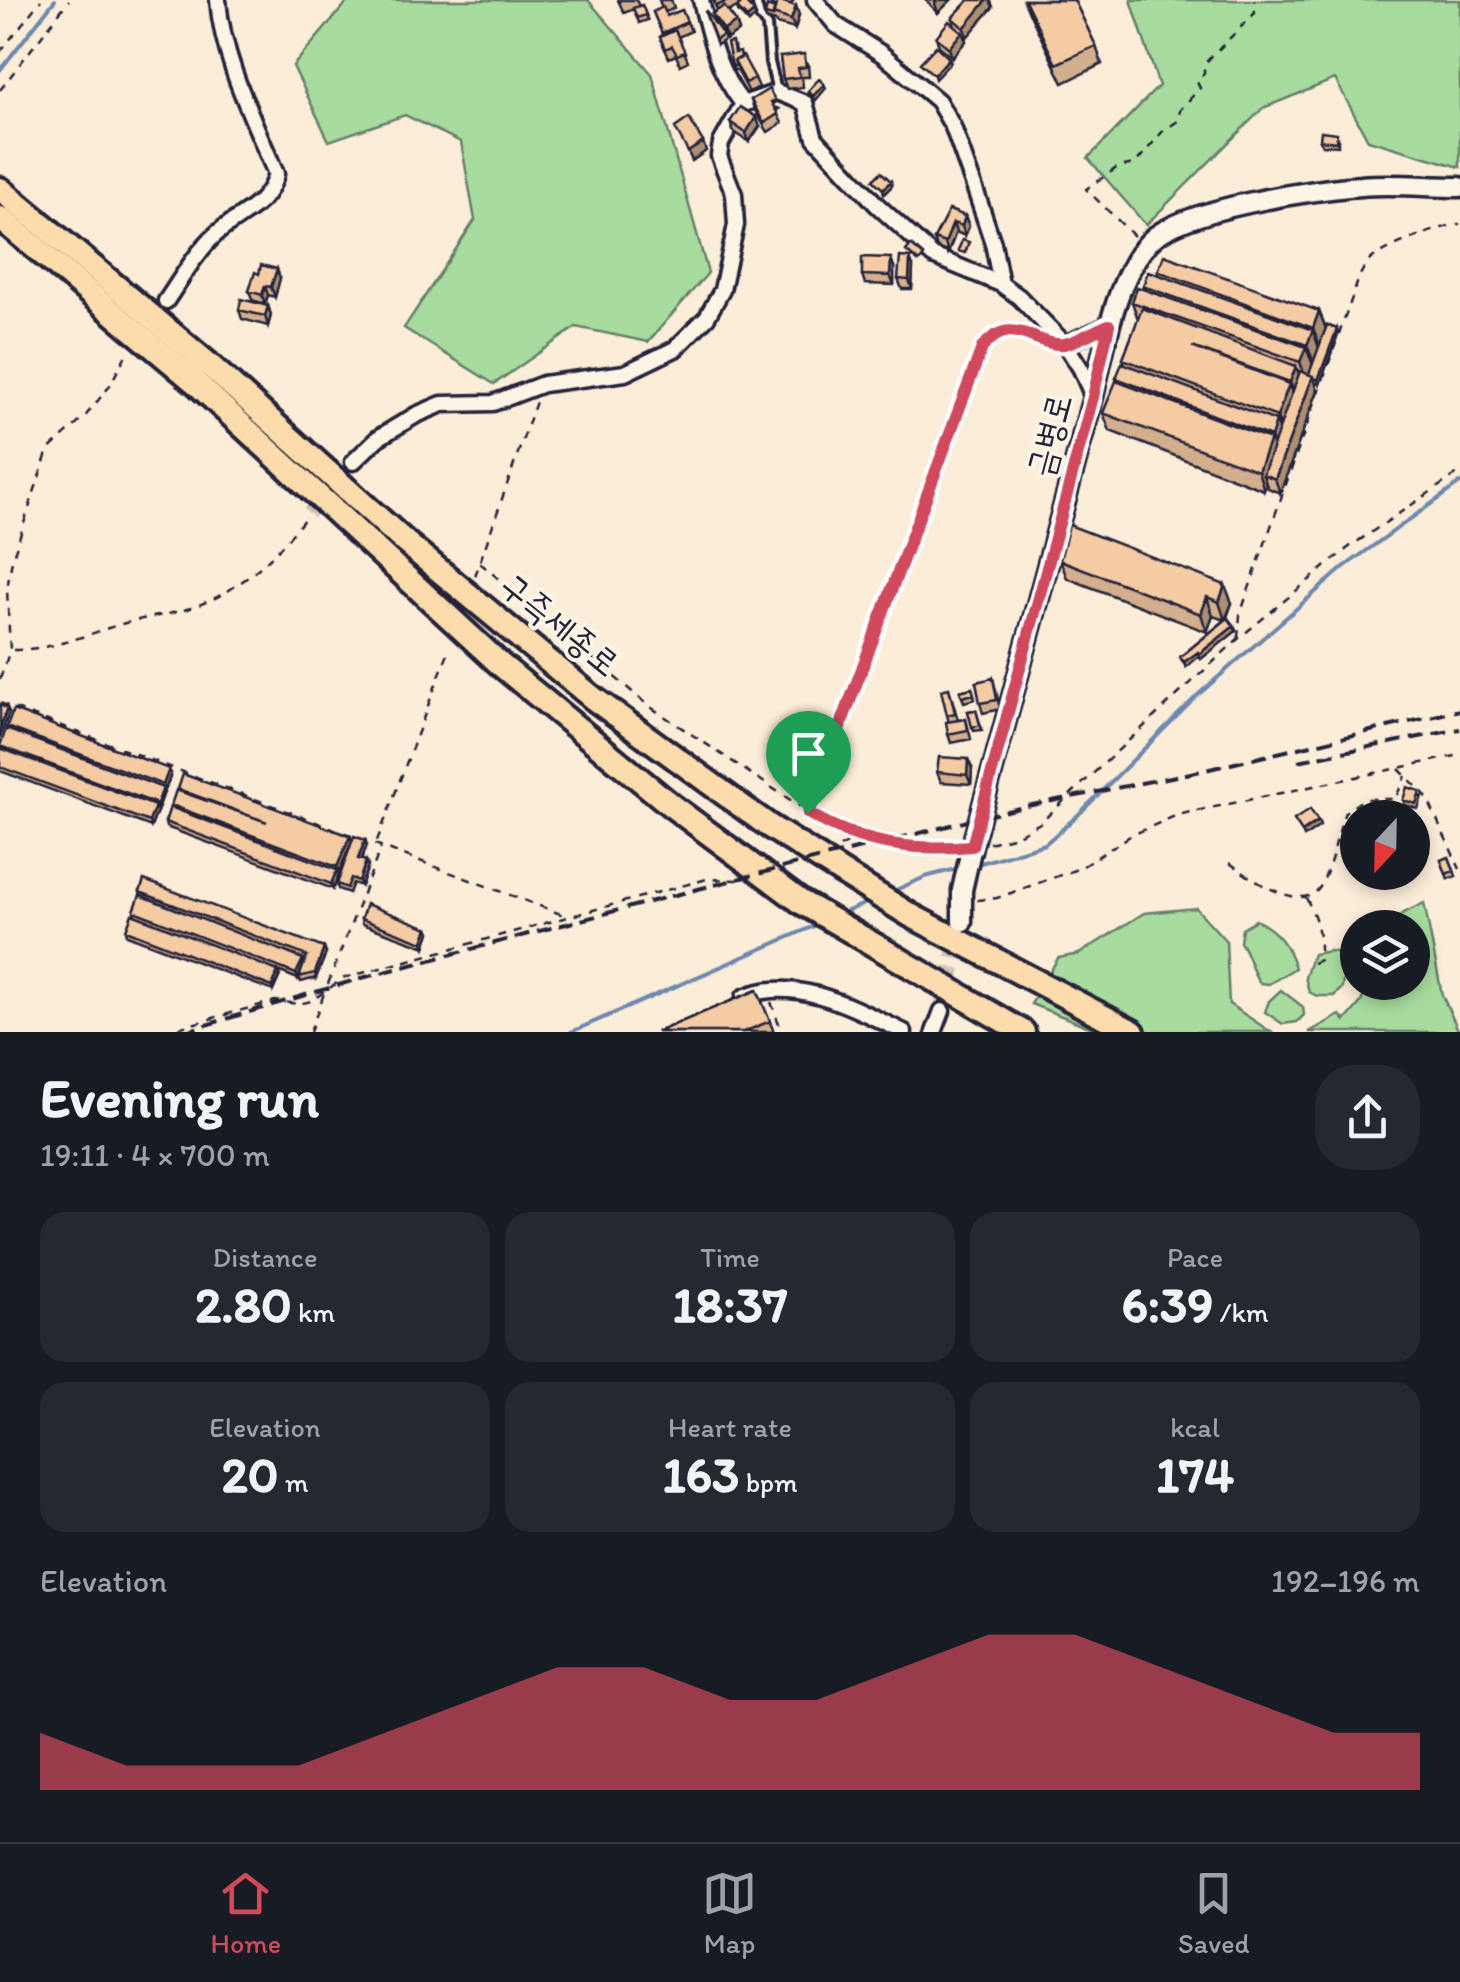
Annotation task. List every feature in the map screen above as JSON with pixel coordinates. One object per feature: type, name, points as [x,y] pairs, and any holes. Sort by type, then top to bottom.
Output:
[{"type":"highway","name":"구즉세종로","points":[[0,189],[208,364],[405,542],[593,698],[769,826],[848,877],[910,915],[1133,1032]]},
{"type":"highway","name":"구즉세종로","points":[[0,218],[194,382],[502,666],[672,806],[801,902],[1023,1032]]},
{"type":"street","points":[[166,301],[214,236],[262,202],[272,189],[276,174],[232,64],[220,25],[218,0]]},
{"type":"street","points":[[701,0],[713,50],[727,84],[742,104]]},
{"type":"street","points":[[815,0],[836,25],[897,65],[938,101],[953,127],[975,189],[993,243],[1001,284]]},
{"type":"street","points":[[352,462],[378,438],[442,404],[494,402],[543,384],[625,374],[675,349],[706,317],[722,290],[736,225],[734,194],[719,156],[722,144],[742,104],[777,92],[805,102],[814,138],[905,233],[933,256],[1001,284],[1020,298],[1064,344],[1093,397]]},
{"type":"street","name":"금병로","points":[[962,896],[1109,325],[1132,267],[1144,249],[1150,241],[1189,217],[1248,204],[1361,186],[1460,187]]},
{"type":"street","points":[[1064,344],[1109,325]]},
{"type":"street","points":[[962,896],[962,922]]},
{"type":"street","points":[[732,1003],[777,990],[815,995],[904,1032]]},
{"type":"street","points":[[934,1032],[942,1011]]},
{"type":"lane","points":[[758,5],[767,26],[777,92]]},
{"type":"path","points":[[0,52],[41,0]]},
{"type":"path","points":[[0,90],[69,0]]},
{"type":"path","points":[[1144,249],[1086,189],[1118,168],[1134,164],[1162,131],[1178,121],[1180,110],[1200,88],[1204,64],[1255,14],[1254,0]]},
{"type":"path","points":[[1238,639],[1246,600],[1360,275],[1369,261],[1382,253],[1427,231],[1460,224]]},
{"type":"path","points":[[808,813],[982,348],[992,337],[1005,332],[1064,344]]},
{"type":"path","points":[[0,679],[10,650],[7,589],[12,560],[48,450],[101,397],[128,352]]},
{"type":"path","points":[[473,581],[543,384]]},
{"type":"path","points":[[480,563],[649,706],[808,813],[856,839],[944,848],[972,846],[1016,836],[1040,823],[1238,639],[1348,548],[1460,472]]},
{"type":"path","points":[[10,650],[60,646],[210,600],[264,564],[286,544],[309,513]]},
{"type":"path","points":[[310,1032],[449,650]]},
{"type":"path","points":[[0,703],[567,916]]},
{"type":"path","points":[[962,896],[997,898],[1080,868],[1130,836],[1177,815],[1460,755]]},
{"type":"path","points":[[1398,768],[1426,796],[1460,870]]},
{"type":"path","points":[[1230,863],[1246,875],[1297,898],[1318,890],[1345,812],[1364,800],[1395,799],[1406,776]]},
{"type":"path","points":[[836,850],[856,839]]},
{"type":"path","points":[[164,1032],[276,1001],[299,1004],[344,978],[707,878],[752,879]]},
{"type":"path","points":[[1305,896],[1316,918],[1320,943],[1320,960],[1308,965]]},
{"type":"path","points":[[766,992],[782,1032]]},
{"type":"green space","points":[[349,0],[588,0],[652,74],[708,273],[648,342],[576,327],[494,384],[404,328],[475,220],[461,142],[405,115],[329,141],[293,66]]},
{"type":"green space","points":[[1131,0],[1460,0],[1460,167],[1368,140],[1335,79],[1263,108],[1146,225],[1088,158],[1159,86]]},
{"type":"green space","points":[[1196,908],[1226,941],[1229,1004],[1271,1032],[1102,1032],[1031,1004],[1058,958],[1079,954],[1144,913]]},
{"type":"green space","points":[[1256,920],[1281,939],[1295,968],[1269,984],[1260,983],[1240,942],[1242,928]]},
{"type":"green space","points":[[1430,934],[1442,995],[1459,1032],[1309,1032],[1340,1015],[1345,1021],[1361,1002],[1430,1000]]},
{"type":"green space","points":[[1340,953],[1340,990],[1334,996],[1309,992],[1305,977],[1313,954]]},
{"type":"green space","points":[[1281,990],[1303,1007],[1304,1015],[1297,1022],[1283,1024],[1265,1012],[1269,1001]]},
{"type":"building","points":[[774,0],[796,6],[791,20],[773,14],[777,2]]},
{"type":"building","points":[[969,0],[987,0],[964,28],[952,18]]},
{"type":"building","points":[[1025,0],[1074,0],[1096,46],[1056,64]]},
{"type":"building","points":[[744,1],[754,12],[747,18],[737,8]]},
{"type":"building","points":[[642,5],[646,15],[637,18],[633,8]]},
{"type":"building","points":[[724,6],[736,22],[724,30],[712,14]]},
{"type":"building","points":[[767,6],[775,9],[773,17],[765,15]]},
{"type":"building","points":[[663,7],[667,16],[682,10],[687,22],[662,33],[653,12]]},
{"type":"building","points":[[705,12],[723,35],[716,40]]},
{"type":"building","points":[[949,21],[962,32],[949,48],[936,37]]},
{"type":"building","points":[[675,30],[685,52],[677,55],[672,46],[665,49],[660,37]]},
{"type":"building","points":[[732,42],[734,53],[740,52],[741,58],[732,66],[727,43]]},
{"type":"building","points":[[936,46],[949,58],[934,75],[920,63]]},
{"type":"building","points":[[804,54],[806,67],[798,68],[800,77],[783,79],[780,57]]},
{"type":"building","points":[[743,56],[755,78],[746,83],[734,61]]},
{"type":"building","points":[[819,79],[824,84],[813,96],[808,91]]},
{"type":"building","points":[[769,89],[778,114],[764,123],[751,100]]},
{"type":"building","points":[[740,107],[756,117],[746,133],[730,122]]},
{"type":"building","points":[[689,118],[703,142],[688,152],[675,128]]},
{"type":"building","points":[[1321,131],[1337,133],[1336,142],[1320,140]]},
{"type":"building","points":[[881,172],[891,181],[883,189],[873,180]]},
{"type":"building","points":[[949,210],[965,216],[962,226],[953,223],[945,243],[934,239]]},
{"type":"building","points":[[962,240],[969,242],[965,253],[958,251]]},
{"type":"building","points":[[911,245],[924,256],[919,262],[906,251]]},
{"type":"building","points":[[1164,255],[1319,311],[1313,328],[1158,271]]},
{"type":"building","points":[[862,257],[891,258],[890,276],[862,275]]},
{"type":"building","points":[[900,257],[910,258],[909,280],[898,279]]},
{"type":"building","points":[[261,265],[277,269],[271,287],[265,286],[262,295],[249,291]]},
{"type":"building","points":[[1148,271],[1313,330],[1307,345],[1143,286]]},
{"type":"building","points":[[1137,287],[1306,347],[1300,362],[1132,302]]},
{"type":"building","points":[[241,299],[268,306],[265,316],[239,310]]},
{"type":"building","points":[[1142,308],[1296,366],[1290,382],[1192,347],[1289,384],[1277,417],[1123,359]]},
{"type":"building","points":[[1327,325],[1337,329],[1318,380],[1309,374]]},
{"type":"building","points":[[1122,363],[1276,421],[1271,437],[1116,378]]},
{"type":"building","points":[[1300,371],[1313,376],[1275,479],[1263,474]]},
{"type":"building","points":[[1116,381],[1270,439],[1258,471],[1103,413]]},
{"type":"building","points":[[1069,525],[1225,585],[1219,602],[1207,597],[1201,614],[1060,560]]},
{"type":"building","points":[[1228,618],[1234,626],[1184,662],[1180,657]]},
{"type":"building","points":[[993,678],[997,700],[980,703],[976,682]]},
{"type":"building","points":[[949,688],[955,713],[947,715],[941,690]]},
{"type":"building","points":[[972,688],[974,694],[962,697],[960,691]]},
{"type":"building","points":[[0,705],[7,708],[0,729]]},
{"type":"building","points":[[13,710],[169,769],[163,785],[7,727]]},
{"type":"building","points":[[976,710],[980,725],[972,727],[968,711]]},
{"type":"building","points":[[966,719],[968,730],[948,734],[946,722]]},
{"type":"building","points":[[6,729],[163,788],[157,804],[0,746]]},
{"type":"building","points":[[0,748],[155,806],[149,822],[0,767]]},
{"type":"building","points":[[939,757],[968,759],[967,775],[937,772]]},
{"type":"building","points":[[183,774],[350,836],[337,867],[171,805],[176,790],[267,822],[178,789]]},
{"type":"building","points":[[1407,787],[1420,791],[1417,800],[1403,800]]},
{"type":"building","points":[[170,807],[337,870],[331,884],[165,822]]},
{"type":"building","points":[[1310,809],[1318,821],[1302,832],[1294,820]]},
{"type":"building","points":[[354,836],[365,840],[358,859],[366,861],[359,881],[351,878],[347,888],[337,884]]},
{"type":"building","points":[[1449,857],[1454,871],[1446,874],[1441,860]]},
{"type":"building","points":[[144,880],[324,948],[315,973],[299,977],[307,956],[140,892]]},
{"type":"building","points":[[140,895],[303,959],[296,974],[134,911]]},
{"type":"building","points":[[366,904],[428,928],[423,942],[361,919]]},
{"type":"building","points":[[132,914],[278,971],[272,987],[126,930]]},
{"type":"building","points":[[757,990],[770,1021],[744,1032],[657,1032]]},
{"type":"waterway","points":[[0,70],[55,0]]},
{"type":"waterway","points":[[974,865],[1045,844],[1199,694],[1344,567],[1460,483]]},
{"type":"waterway","points":[[889,893],[925,877],[960,868]]},
{"type":"waterway","points":[[838,915],[871,901]]},
{"type":"waterway","points":[[571,1032],[821,923]]},
{"type":"tunnel","points":[[309,513],[353,462]]},
{"type":"tunnel","points":[[942,1011],[961,928]]},
{"type":"railway","points":[[183,1032],[362,978],[1027,806],[1201,771],[1460,710]]},
{"type":"railway","points":[[1298,761],[1460,729]]},
{"type":"route","points":[[1109,325],[972,846],[944,848],[856,839],[808,813],[982,348],[992,337],[1005,332],[1064,344],[1109,325]]}]
